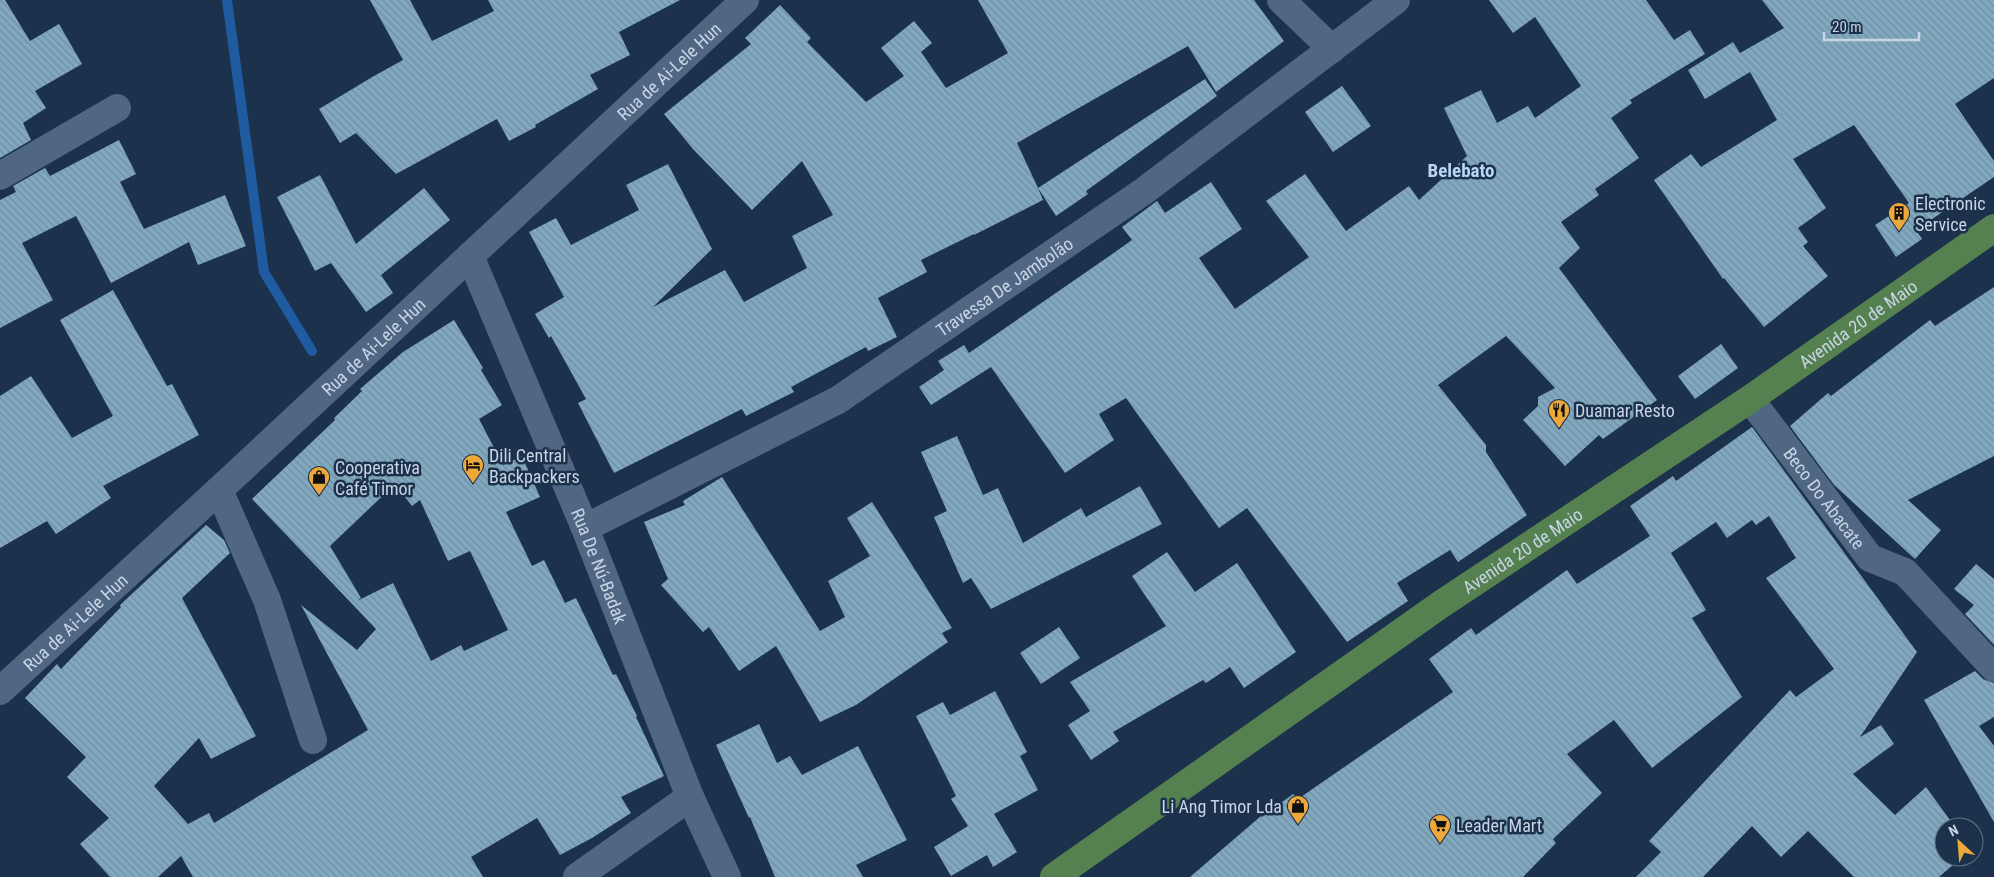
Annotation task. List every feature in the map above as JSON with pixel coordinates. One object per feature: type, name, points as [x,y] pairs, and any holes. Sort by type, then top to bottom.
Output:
[{"type":"main road","name":"Avenida 20 de Maio","points":[[1054,877],[1440,605],[1750,399],[1994,228]]},
{"type":"street","name":"Rua de Ai-Lele Hun","points":[[0,691],[219,490],[745,0]]},
{"type":"street","points":[[1281,0],[1332,49]]},
{"type":"street","name":"Travessa De Jambolão","points":[[585,528],[838,400],[1144,191],[1396,0]]},
{"type":"street","points":[[0,176],[117,108]]},
{"type":"street","name":"Rua De Nú-Badak","points":[[470,256],[585,528],[690,797],[727,877]]},
{"type":"street","name":"Beco Do Abacate","points":[[1750,399],[1870,558],[1905,572],[1994,668]]},
{"type":"street","points":[[219,490],[267,600],[313,740]]},
{"type":"street","points":[[577,877],[690,797]]},
{"type":"building","points":[[0,0],[5,0],[30,41],[59,24],[82,64],[35,91],[46,108],[23,123],[31,140],[0,158]]},
{"type":"building","points":[[370,0],[410,0],[432,41],[494,11],[488,0],[680,0],[619,32],[630,55],[590,75],[598,89],[535,125],[536,127],[509,141],[497,119],[396,174],[356,133],[340,143],[319,109],[403,60]]},
{"type":"building","points":[[978,0],[1254,0],[1284,41],[1216,92],[1188,46],[1017,143],[1043,200],[921,260],[927,272],[878,298],[897,337],[868,351],[866,347],[791,387],[794,392],[746,416],[742,409],[614,473],[578,403],[586,399],[551,336],[549,338],[535,314],[564,297],[529,232],[556,218],[571,245],[639,210],[626,185],[668,164],[712,249],[653,307],[725,270],[744,302],[807,268],[792,236],[833,215],[802,161],[752,210],[693,149],[664,114],[751,44],[745,38],[780,5],[811,38],[807,42],[866,102],[904,76],[881,48],[914,21],[932,43],[921,52],[946,88],[1008,53]]},
{"type":"building","points":[[1489,0],[1646,0],[1674,40],[1690,30],[1705,54],[1630,100],[1632,103],[1611,118],[1639,158],[1595,189],[1599,195],[1561,222],[1580,248],[1559,268],[1657,400],[1603,439],[1599,435],[1565,466],[1523,420],[1538,406],[1538,397],[1555,388],[1506,336],[1438,385],[1486,445],[1486,452],[1527,515],[1458,562],[1450,550],[1397,583],[1408,601],[1347,642],[1247,508],[1219,528],[1126,398],[1099,414],[1114,440],[1065,473],[991,367],[931,405],[919,387],[944,370],[938,361],[964,345],[969,353],[1132,240],[1122,227],[1157,201],[1165,213],[1211,182],[1242,229],[1199,258],[1235,309],[1309,257],[1266,201],[1305,174],[1346,231],[1409,186],[1419,200],[1467,156],[1444,108],[1481,90],[1497,123],[1528,106],[1535,118],[1581,86],[1535,17],[1513,33]]},
{"type":"building","points":[[1762,0],[1994,0],[1994,78],[1955,104],[1994,161],[1994,177],[1916,230],[1922,239],[1896,257],[1875,225],[1909,203],[1854,125],[1793,159],[1826,208],[1798,228],[1808,242],[1803,246],[1828,276],[1764,327],[1723,279],[1654,180],[1691,154],[1701,167],[1777,120],[1750,72],[1705,99],[1688,70],[1733,42],[1740,53],[1784,28]]},
{"type":"building","points":[[1205,79],[1217,96],[1086,191],[1088,194],[1056,216],[1038,188]]},
{"type":"building","points":[[1342,86],[1371,126],[1333,152],[1305,112]]},
{"type":"building","points":[[119,140],[136,174],[120,182],[144,229],[225,195],[246,246],[198,265],[189,242],[111,283],[76,216],[22,243],[53,300],[0,328],[0,200],[16,192],[13,186],[45,168],[50,176]]},
{"type":"building","points":[[320,175],[356,244],[424,188],[450,220],[381,275],[393,293],[366,312],[331,263],[315,271],[277,197]]},
{"type":"building","points":[[1994,287],[1994,456],[1908,500],[1941,530],[1915,559],[1834,485],[1790,426],[1828,393],[1831,396],[1930,320],[1935,326]]},
{"type":"building","points":[[113,290],[167,386],[172,384],[199,435],[103,486],[111,498],[56,534],[47,521],[0,548],[0,396],[31,376],[72,438],[113,416],[60,320]]},
{"type":"building","points":[[454,320],[483,368],[481,370],[502,405],[479,419],[503,465],[522,456],[540,497],[506,512],[532,566],[544,560],[565,603],[576,598],[613,675],[616,674],[637,716],[664,776],[621,797],[631,813],[592,838],[560,855],[537,818],[471,857],[483,877],[193,877],[181,856],[158,877],[110,877],[80,844],[109,818],[67,777],[86,757],[25,698],[57,664],[61,669],[121,607],[120,605],[206,525],[224,540],[230,553],[182,598],[256,736],[211,759],[199,738],[154,786],[188,824],[209,813],[214,823],[368,730],[301,605],[357,650],[376,629],[252,499],[335,420],[334,418],[362,391],[360,389],[403,352]],"holes":[[[395,484],[412,506],[420,500],[448,561],[470,551],[508,630],[464,651],[461,645],[431,661],[393,583],[357,601],[361,598],[330,546]]]},
{"type":"building","points":[[1721,344],[1738,368],[1695,399],[1678,376]]},
{"type":"building","points":[[1752,427],[1917,652],[1860,737],[1881,725],[1894,744],[1853,774],[1895,815],[1926,787],[1948,817],[1934,817],[1934,867],[1950,867],[1939,877],[1854,877],[1808,831],[1781,857],[1752,826],[1703,877],[1636,877],[1661,852],[1649,841],[1790,690],[1796,697],[1834,669],[1766,578],[1796,558],[1769,516],[1756,525],[1752,520],[1727,538],[1716,522],[1671,553],[1706,610],[1692,618],[1742,697],[1652,768],[1614,720],[1567,754],[1602,793],[1553,839],[1556,843],[1523,877],[1190,877],[1261,816],[1293,794],[1298,799],[1453,692],[1429,659],[1471,628],[1476,635],[1567,570],[1577,584],[1650,536],[1630,506],[1673,476],[1676,481]]},
{"type":"building","points":[[957,436],[983,495],[998,488],[1023,543],[1081,508],[1086,517],[1140,486],[1162,524],[991,609],[971,578],[963,583],[934,517],[947,511],[921,452]]},
{"type":"building","points":[[722,477],[820,631],[845,617],[828,581],[870,556],[847,518],[872,502],[952,628],[942,633],[948,642],[856,705],[820,722],[776,646],[739,671],[709,627],[703,632],[661,585],[668,579],[644,522],[685,505],[683,501]]},
{"type":"building","points":[[1167,552],[1195,592],[1237,563],[1296,652],[1244,688],[1230,667],[1206,683],[1203,680],[1113,732],[1119,741],[1091,760],[1068,725],[1090,711],[1070,682],[1166,626],[1132,576]]},
{"type":"building","points":[[1976,564],[1994,579],[1994,645],[1965,614],[1974,605],[1954,589]]},
{"type":"building","points":[[1059,627],[1080,658],[1041,684],[1020,653]]},
{"type":"building","points":[[1975,671],[1983,679],[1994,683],[1994,717],[1979,726],[1994,746],[1994,822],[1924,700]]},
{"type":"building","points":[[995,691],[1027,752],[1020,756],[1038,790],[994,814],[1017,852],[993,867],[987,855],[951,876],[934,847],[968,826],[951,799],[956,796],[916,716],[943,702],[950,715]]},
{"type":"building","points":[[759,724],[777,763],[790,756],[802,775],[858,746],[907,840],[856,865],[863,877],[775,877],[750,817],[716,745]]},
{"type":"waterway","points":[[227,0],[264,272],[312,351]]},
{"type":"place","name":"Electronic Service","points":[[1899,232]]},
{"type":"place","name":"Duamar Resto","points":[[1559,429]]},
{"type":"place","name":"Dili Central Backpackers","points":[[473,484]]},
{"type":"place","name":"Cooperativa Café Timor","points":[[319,496]]},
{"type":"place","name":"Li Ang Timor Lda","points":[[1298,825]]},
{"type":"place","name":"Leader Mart","points":[[1440,844]]},
{"type":"district","name":"Belebato","points":[[1461,170]]}]
